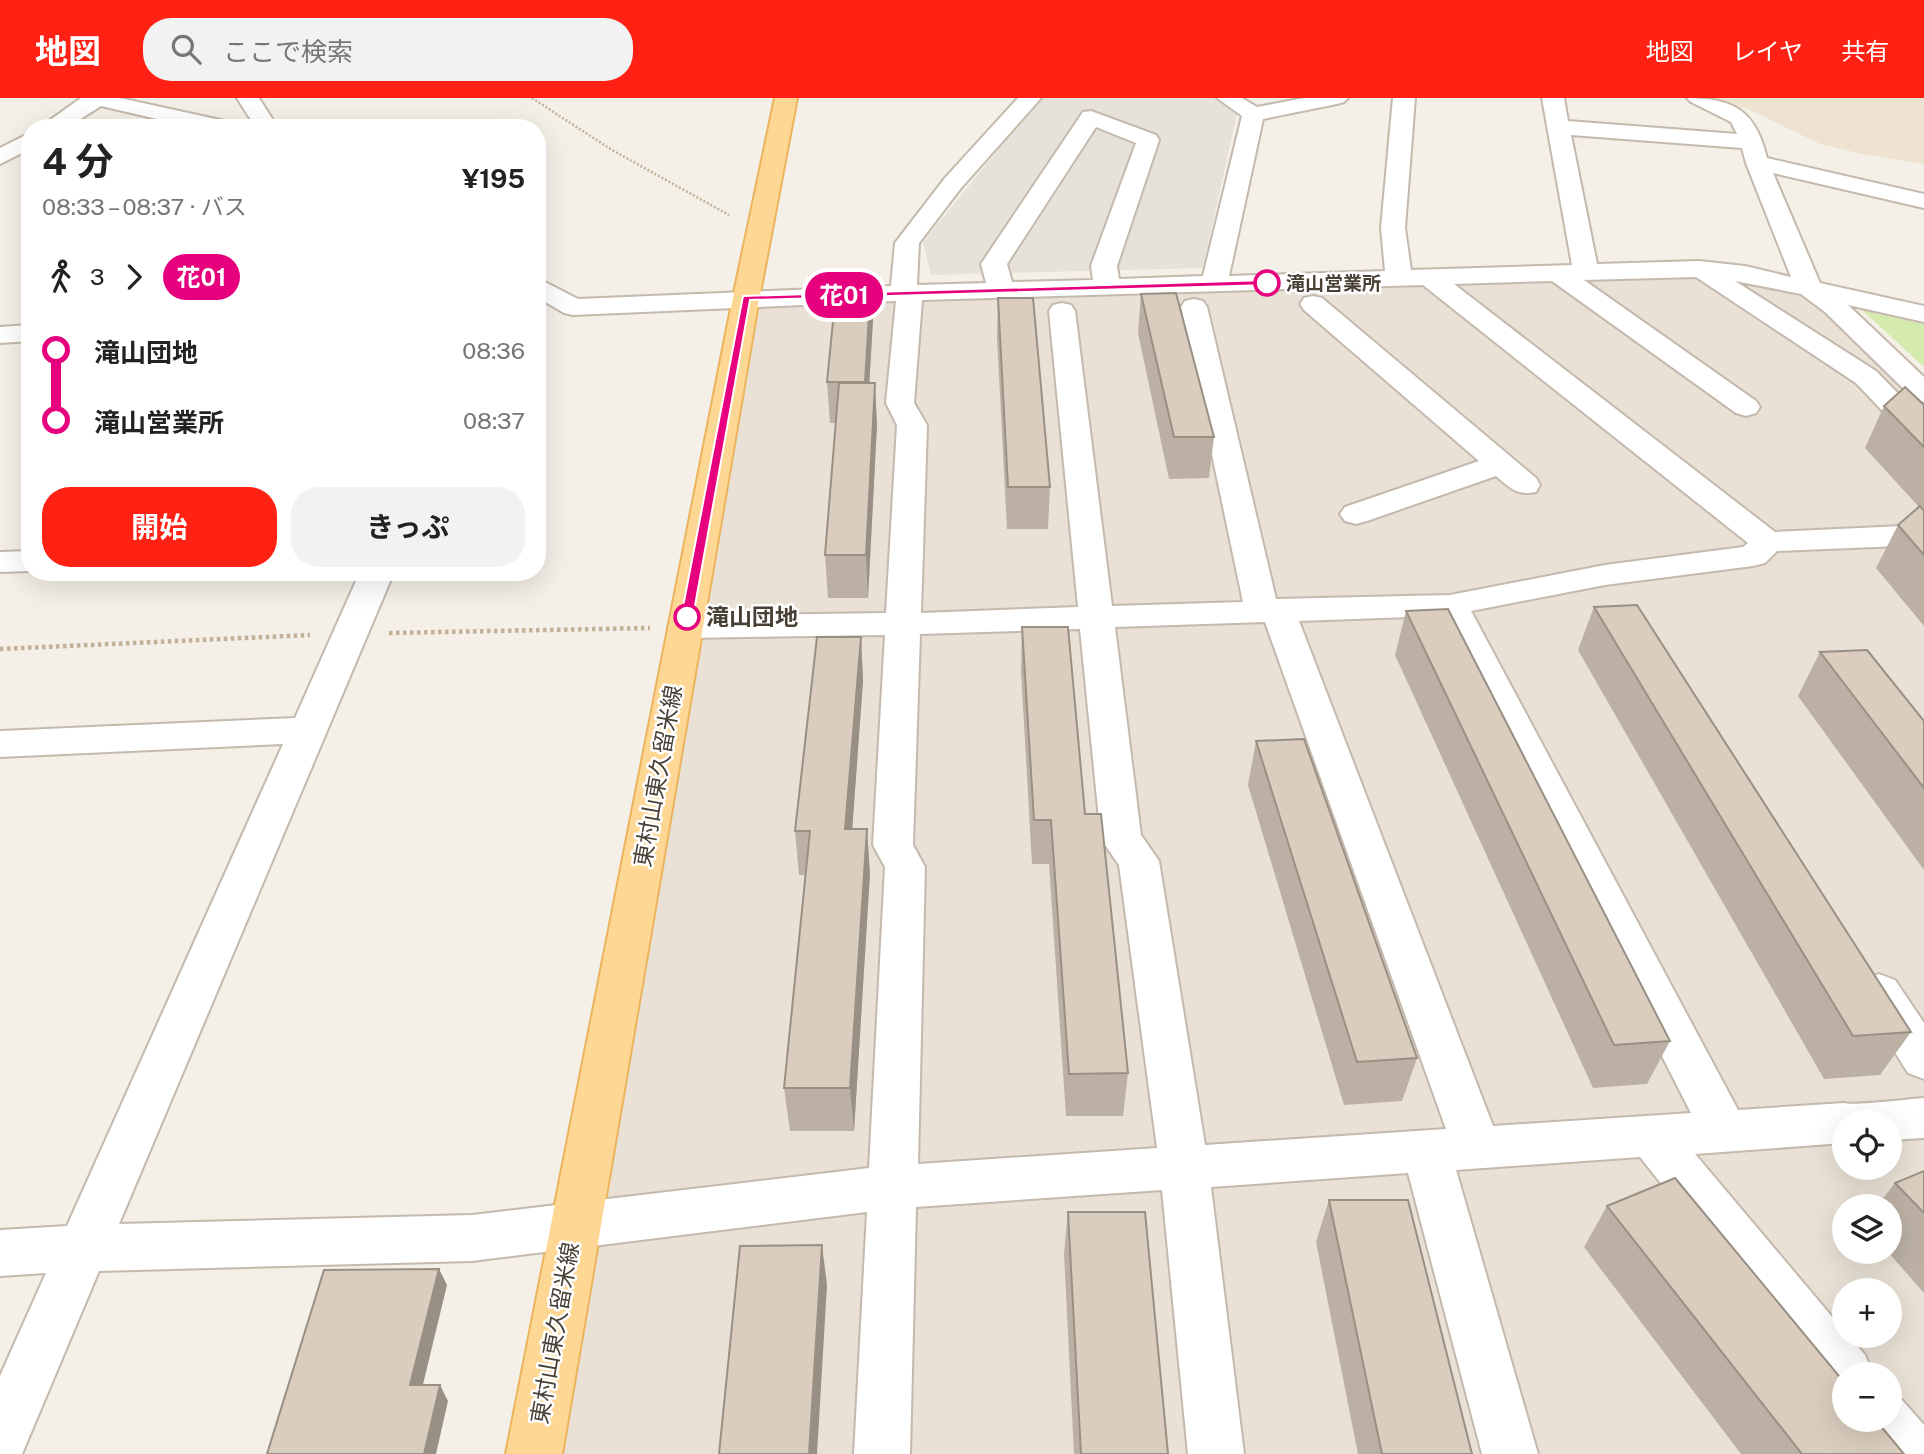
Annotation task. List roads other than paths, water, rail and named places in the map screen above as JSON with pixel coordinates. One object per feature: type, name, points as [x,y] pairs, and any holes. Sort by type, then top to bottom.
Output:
[{"type":"main road","name":"東村山東久留米線","points":[[534,1454],[746,298],[786,98]]},
{"type":"street","points":[[247,98],[261,119]]},
{"type":"street","points":[[882,1454],[905,867],[894,845],[912,425],[900,402],[907,301],[907,243],[953,183],[1030,98]]},
{"type":"street","points":[[1228,98],[1253,114],[1337,98]]},
{"type":"street","points":[[1399,278],[1393,228],[1404,98]]},
{"type":"street","points":[[1552,98],[1586,272]]},
{"type":"street","points":[[1698,98],[1740,118],[1809,288],[1834,306],[1924,393]]},
{"type":"street","points":[[64,119],[95,99],[185,119]]},
{"type":"street","points":[[1214,285],[1253,114]]},
{"type":"street","points":[[1001,292],[994,264],[1091,117],[1148,140],[1104,266],[1107,288]]},
{"type":"street","points":[[1558,127],[1755,152],[1924,201]]},
{"type":"street","points":[[0,157],[21,145]]},
{"type":"street","points":[[907,301],[1001,292],[1699,270],[1745,274],[1924,314]]},
{"type":"street","points":[[1699,270],[1866,377],[1924,437]]},
{"type":"street","points":[[1557,273],[1746,407]]},
{"type":"street","points":[[1429,277],[1768,542],[1921,538]]},
{"type":"street","points":[[546,291],[573,307]]},
{"type":"street","points":[[546,308],[746,298],[907,301],[1062,311],[1453,298]]},
{"type":"street","points":[[1313,304],[1525,485]]},
{"type":"street","points":[[1194,307],[1270,610],[1477,1147]]},
{"type":"street","points":[[1062,311],[1121,839],[1139,861],[1184,1167],[1216,1454]]},
{"type":"street","points":[[0,335],[21,334]]},
{"type":"street","points":[[1356,514],[1501,464]]},
{"type":"street","points":[[685,627],[903,624],[1450,605],[1605,575],[1753,556],[1768,542]]},
{"type":"street","points":[[0,562],[21,561]]},
{"type":"street","points":[[1605,575],[1628,610]]},
{"type":"street","points":[[0,1439],[373,581]]},
{"type":"street","points":[[1450,605],[1725,1131]]},
{"type":"street","points":[[0,744],[310,730]]},
{"type":"street","points":[[1863,968],[1924,1060]]},
{"type":"street","points":[[0,1252],[472,1237],[575,1227],[892,1187],[1832,1124]]},
{"type":"street","points":[[1651,1136],[1836,1362]]},
{"type":"street","points":[[1426,1151],[1510,1454]]},
{"type":"street","points":[[1894,1432],[1912,1454]]},
{"type":"place","name":"滝山営業所","points":[[1267,283]]},
{"type":"place","name":"滝山団地","points":[[687,617]]}]
